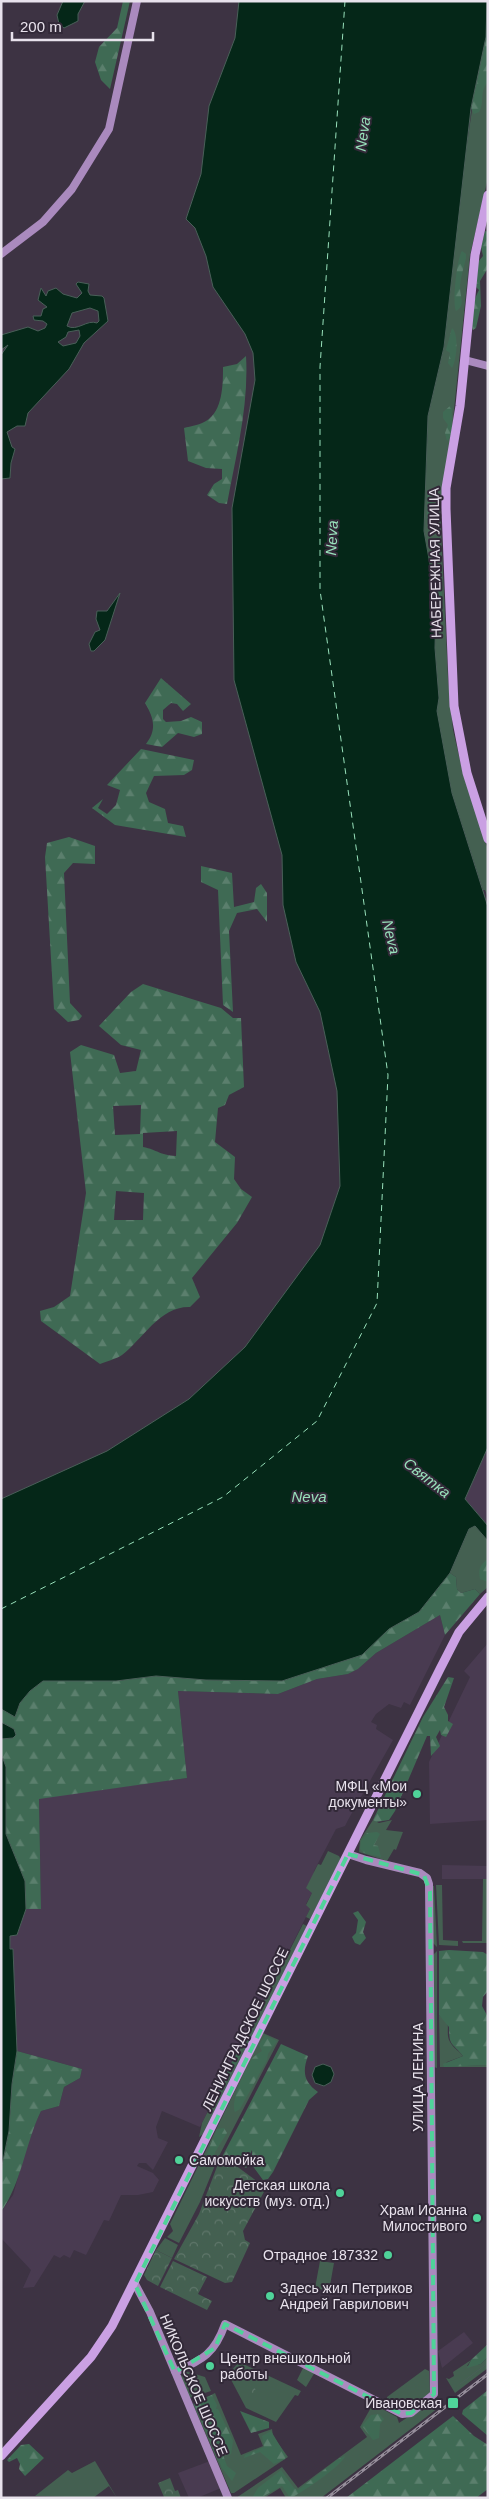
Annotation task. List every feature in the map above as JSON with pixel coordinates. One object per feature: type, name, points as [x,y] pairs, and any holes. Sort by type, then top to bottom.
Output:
[{"type":"main road","name":"НАБЕРЕЖНАЯ УЛИЦА","points":[[488,195],[475,255],[465,360],[456,432],[446,488],[451,678],[461,751],[488,839]]},
{"type":"main road","name":"ЛЕНИНГРАДСКОЕ ШОССЕ","points":[[1,2456],[91,2357],[112,2326],[459,1632],[488,1597]]},
{"type":"street","points":[[1,254],[43,222],[72,189],[109,129],[137,1]]},
{"type":"street","points":[[465,360],[488,366]]},
{"type":"street","name":"УЛИЦА ЛЕНИНА","points":[[175,2372],[197,2362],[214,2348],[225,2324],[402,2414],[406,2414],[434,2394],[430,1884],[427,1878],[420,1873],[348,1854]]},
{"type":"street","name":"НИКОЛЬСКОЕ ШОССЕ","points":[[134,2284],[150,2312],[228,2498]]},
{"type":"highlighted area","points":[[348,1854],[424,1875],[430,1892],[434,2394],[411,2413],[402,2414],[225,2324],[215,2348],[175,2372],[135,2284]]},
{"type":"shaded area","points":[[488,1447],[488,1526],[465,1499]]},
{"type":"shaded area","points":[[440,1615],[445,1635],[410,1705],[404,1702],[401,1708],[389,1704],[376,1714],[371,1722],[377,1725],[376,1729],[393,1740],[345,1826],[336,1829],[314,1871],[312,1893],[306,1904],[310,1909],[200,2127],[162,2111],[156,2127],[158,2138],[168,2142],[153,2170],[146,2163],[139,2163],[137,2166],[153,2173],[159,2180],[153,2192],[138,2195],[121,2195],[109,2221],[104,2220],[86,2255],[74,2250],[70,2258],[64,2255],[60,2258],[54,2255],[34,2287],[23,2288],[31,2270],[1,2238],[1,2212],[13,2195],[30,2135],[41,2111],[59,2106],[64,2087],[80,2078],[82,2069],[17,2051],[13,1949],[11,1949],[10,1936],[17,1935],[26,1909],[41,1908],[39,1798],[187,1778],[178,1691],[278,1694],[317,1679],[348,1674],[358,1669],[376,1653]]},
{"type":"shaded area","points":[[488,1643],[488,1820],[430,1824],[429,1762],[470,1677],[464,1671]]},
{"type":"shaded area","points":[[442,1865],[488,1866],[488,1879],[442,1879]]},
{"type":"shaded area","points":[[464,2332],[473,2343],[442,2368],[438,2351]]},
{"type":"shaded area","points":[[210,2461],[221,2488],[197,2498],[189,2498],[178,2473]]},
{"type":"green space","points":[[123,1],[130,1],[110,89],[101,80],[95,62],[99,47],[117,28]]},
{"type":"green space","points":[[488,1],[488,178],[470,255],[452,429],[440,509],[448,678],[453,730],[463,773],[488,850],[488,898],[485,890],[483,890],[452,793],[436,711],[439,698],[435,649],[436,598],[424,531],[428,416],[444,347],[462,178]]},
{"type":"green space","points":[[488,1],[487,83],[483,90],[481,108],[479,112],[474,114],[471,108],[486,37]]},
{"type":"green space","points":[[485,231],[488,232],[488,268],[480,281],[481,306],[476,328],[473,330],[471,315],[479,290],[476,287],[478,262],[483,256],[481,247]]},
{"type":"green space","points":[[462,251],[466,254],[466,258],[460,284],[462,303],[456,311],[456,281],[458,262]]},
{"type":"green space","points":[[452,328],[456,336],[456,347],[452,368],[448,363],[450,353],[446,350]]},
{"type":"green space","points":[[246,356],[246,393],[238,449],[227,504],[219,503],[207,495],[214,484],[222,479],[222,469],[206,468],[188,461],[184,428],[201,424],[212,417],[221,397],[223,367],[237,364]]},
{"type":"green space","points":[[450,406],[452,409],[452,430],[447,441],[445,433],[448,425],[443,418],[443,412]]},
{"type":"green space","points":[[431,489],[434,532],[432,535],[427,520],[427,491]]},
{"type":"green space","points":[[437,562],[441,570],[442,598],[439,596],[434,569]]},
{"type":"green space","points":[[161,678],[191,704],[183,711],[177,704],[171,703],[163,710],[163,719],[166,722],[181,721],[191,717],[202,722],[202,734],[194,737],[178,733],[162,747],[146,744],[152,734],[153,724],[145,703]]},
{"type":"green space","points":[[141,749],[194,760],[192,770],[184,775],[154,776],[146,793],[149,802],[165,809],[168,823],[183,826],[186,837],[115,825],[92,808],[103,799],[98,808],[107,814],[116,805],[120,790],[107,785]]},
{"type":"green space","points":[[69,837],[95,846],[95,864],[73,863],[64,873],[70,1003],[82,1016],[79,1020],[68,1022],[54,1009],[45,857],[47,843]]},
{"type":"green space","points":[[201,866],[232,873],[234,907],[254,902],[256,888],[261,884],[267,893],[267,922],[257,909],[237,913],[229,931],[233,1012],[223,1005],[218,890],[201,882]]},
{"type":"green space","points":[[143,984],[221,1008],[233,1018],[241,1018],[244,1087],[229,1095],[225,1105],[218,1108],[215,1142],[235,1157],[234,1179],[241,1189],[252,1197],[237,1223],[192,1278],[200,1297],[190,1307],[179,1308],[161,1318],[122,1355],[100,1364],[41,1321],[40,1311],[54,1307],[70,1296],[86,1193],[70,1052],[81,1045],[114,1055],[120,1073],[136,1071],[141,1050],[121,1045],[99,1026],[131,992]],"holes":[[[141,1105],[140,1134],[115,1135],[113,1106]],[[177,1131],[176,1156],[166,1155],[143,1147],[143,1133]],[[116,1191],[144,1193],[143,1220],[114,1220]]]},
{"type":"green space","points":[[475,1526],[488,1541],[488,1587],[480,1594],[475,1589],[461,1593],[457,1589],[456,1577],[450,1573],[469,1529]]},
{"type":"green space","points":[[488,1559],[488,1582],[480,1579],[479,1572],[481,1565]]},
{"type":"green space","points":[[450,1573],[456,1577],[457,1589],[461,1593],[475,1589],[480,1594],[445,1635],[440,1615],[376,1653],[358,1669],[348,1674],[317,1679],[278,1694],[178,1691],[187,1778],[39,1799],[41,1909],[26,1909],[25,1881],[6,1834],[6,1767],[1,1753],[1,1739],[13,1738],[14,1729],[1,1722],[1,1709],[15,1717],[20,1703],[30,1691],[43,1681],[116,1681],[156,1676],[206,1680],[282,1681],[362,1655],[388,1629],[419,1612]]},
{"type":"green space","points":[[448,1677],[454,1678],[444,1707],[448,1715],[448,1721],[453,1724],[446,1737],[441,1735],[440,1730],[436,1737],[440,1746],[431,1756],[430,1736],[427,1736],[395,1811],[389,1820],[376,1822],[373,1820],[423,1717]]},
{"type":"green space","points":[[373,1820],[379,1823],[392,1820],[386,1830],[403,1832],[396,1850],[394,1849],[387,1861],[359,1852],[360,1840]]},
{"type":"green space","points":[[377,1832],[380,1834],[374,1845],[378,1846],[381,1857],[364,1853],[360,1849],[361,1841],[367,1833]]},
{"type":"green space","points":[[328,1851],[339,1856],[341,1860],[310,1919],[306,1917],[310,1909],[306,1905],[312,1893],[306,1888],[318,1864],[321,1865]]},
{"type":"green space","points":[[483,1879],[488,1879],[488,1943],[463,1943],[462,1941],[482,1941]]},
{"type":"green space","points":[[436,1885],[442,1885],[443,1940],[458,1941],[458,1946],[439,1945]]},
{"type":"green space","points":[[432,1886],[434,1886],[437,1947],[433,1943]]},
{"type":"green space","points":[[358,1911],[366,1922],[363,1932],[366,1938],[360,1945],[355,1943],[352,1937],[356,1933],[358,1920],[353,1913]]},
{"type":"green space","points":[[303,1924],[307,1926],[205,2133],[199,2137],[202,2123]]},
{"type":"green space","points":[[437,1951],[437,2068],[434,2067],[433,1955]]},
{"type":"green space","points":[[439,1951],[483,1952],[488,1955],[488,1991],[483,1997],[482,2006],[488,2017],[488,2065],[444,2067],[443,2064],[463,2056],[452,2044],[449,2027],[439,2015]]},
{"type":"green space","points":[[439,2015],[448,2024],[450,2042],[463,2056],[447,2062],[444,2066],[488,2065],[488,2067],[440,2067]]},
{"type":"green space","points":[[263,2033],[279,2040],[218,2158],[200,2202],[179,2243],[167,2237],[173,2231],[170,2224]]},
{"type":"green space","points":[[265,2035],[277,2041],[268,2054],[267,2060],[240,2109],[235,2112],[235,2101],[239,2086],[252,2059],[262,2051],[259,2045]]},
{"type":"green space","points":[[281,2044],[308,2056],[305,2067],[307,2080],[318,2092],[309,2100],[273,2172],[268,2179],[263,2180],[252,2165],[252,2150],[249,2156],[249,2165],[246,2168],[236,2162],[221,2159]]},
{"type":"green space","points":[[17,2051],[82,2069],[80,2078],[64,2087],[59,2106],[41,2111],[19,2176],[1,2212],[1,2171],[9,2131],[12,2084]]},
{"type":"green space","points":[[237,2051],[241,2052],[240,2057],[217,2099],[216,2096]]},
{"type":"green space","points":[[224,2128],[227,2133],[215,2152],[213,2165],[201,2168],[217,2129]]},
{"type":"green space","points":[[218,2164],[235,2165],[266,2188],[243,2231],[245,2240],[250,2243],[232,2282],[225,2283],[174,2259],[199,2214]]},
{"type":"green space","points":[[165,2238],[178,2245],[172,2258],[156,2250]]},
{"type":"green space","points":[[156,2250],[172,2258],[158,2286],[147,2280],[144,2275]]},
{"type":"green space","points":[[173,2261],[207,2277],[198,2294],[212,2301],[207,2310],[160,2287]]},
{"type":"green space","points":[[320,2261],[334,2263],[329,2291],[315,2288]]},
{"type":"green space","points":[[488,2344],[488,2357],[481,2364],[467,2368],[471,2360]]},
{"type":"green space","points":[[488,2357],[488,2368],[455,2393],[446,2378],[449,2379],[454,2376],[453,2372],[471,2360],[467,2366],[481,2364]]},
{"type":"green space","points":[[239,2362],[301,2391],[298,2396],[295,2395],[276,2422],[246,2408],[228,2374]]},
{"type":"green space","points":[[304,2366],[315,2372],[306,2387],[297,2380]]},
{"type":"green space","points":[[425,2369],[429,2371],[430,2393],[410,2410],[404,2412],[387,2403],[387,2397]]},
{"type":"green space","points":[[185,2371],[205,2377],[211,2391],[189,2398],[181,2376]]},
{"type":"green space","points":[[251,2381],[259,2396],[250,2400],[242,2386]]},
{"type":"green space","points":[[488,2390],[488,2436],[462,2414],[463,2410]]},
{"type":"green space","points":[[215,2393],[241,2455],[263,2446],[258,2434],[272,2429],[273,2436],[288,2457],[234,2493],[231,2493],[193,2404]]},
{"type":"green space","points":[[212,2395],[217,2405],[216,2409],[218,2409],[233,2441],[231,2454],[223,2455],[227,2466],[236,2473],[232,2481],[222,2468],[194,2404],[196,2401]]},
{"type":"green space","points":[[440,2399],[443,2403],[437,2406],[438,2408],[321,2498],[286,2498],[280,2488],[264,2498],[236,2498],[282,2467],[298,2488],[367,2437],[360,2427],[373,2404],[397,2417],[399,2423]]},
{"type":"green space","points":[[240,2411],[269,2422],[269,2428],[251,2433]]},
{"type":"green space","points":[[379,2414],[384,2419],[380,2424],[379,2438],[373,2440],[362,2426],[371,2415]]},
{"type":"green space","points":[[453,2416],[474,2436],[488,2445],[488,2489],[476,2498],[346,2498]]},
{"type":"green space","points":[[271,2431],[286,2456],[285,2459],[274,2464],[260,2452],[244,2458],[245,2455],[264,2447],[262,2436]]},
{"type":"green space","points":[[29,2444],[44,2458],[25,2476],[19,2469],[20,2464],[17,2458],[9,2462],[7,2460],[21,2445]]},
{"type":"green space","points":[[345,2456],[330,2472],[295,2496],[290,2498],[282,2486],[260,2498],[252,2498],[258,2488],[281,2470],[294,2488],[298,2490],[338,2459]]},
{"type":"green space","points":[[95,2461],[117,2498],[109,2486],[93,2498],[35,2496],[68,2470],[72,2473]]},
{"type":"green space","points":[[170,2478],[175,2491],[178,2490],[181,2498],[162,2498],[164,2497],[158,2483]]},
{"type":"water","points":[[63,1],[85,1],[78,14],[78,21],[64,28],[59,24],[57,15]]},
{"type":"water","name":"Neva","points":[[239,1],[487,1],[486,37],[471,108],[444,347],[428,416],[424,531],[436,598],[435,648],[439,698],[437,711],[452,793],[488,907],[488,1447],[465,1499],[488,1526],[488,1541],[475,1526],[469,1529],[450,1573],[419,1612],[389,1629],[362,1655],[282,1681],[206,1680],[156,1676],[116,1681],[43,1681],[30,1691],[20,1703],[15,1717],[1,1709],[1,1499],[107,1451],[189,1399],[245,1347],[320,1245],[340,1186],[337,1091],[320,1012],[296,962],[283,905],[282,855],[234,680],[232,508],[255,380],[253,353],[245,334],[213,287],[206,256],[195,228],[186,219],[201,174],[209,106],[235,38]]},
{"type":"water","points":[[78,282],[89,284],[88,291],[90,295],[102,296],[104,298],[108,321],[84,343],[69,369],[28,413],[25,426],[17,426],[7,432],[12,447],[15,449],[11,463],[10,478],[1,479],[1,355],[8,345],[1,350],[1,335],[28,327],[38,331],[45,328],[47,324],[43,321],[34,320],[33,316],[41,316],[43,309],[47,307],[38,300],[41,288],[46,296],[48,291],[56,288],[63,294],[77,298],[82,293],[76,284]],"holes":[[[90,308],[98,311],[99,321],[97,323],[93,322],[74,328],[67,326],[72,313]],[[79,330],[80,336],[76,343],[63,346],[58,342],[66,337],[68,332]]]},
{"type":"water","points":[[120,593],[105,640],[94,651],[91,651],[89,644],[95,632],[100,630],[96,619],[97,611],[107,611]]},
{"type":"water","points":[[1,1722],[14,1729],[16,1735],[13,1738],[1,1739]]},
{"type":"water","points":[[1,1753],[6,1767],[6,1834],[25,1881],[26,1909],[17,1935],[10,1936],[10,1949],[13,1949],[17,2051],[12,2084],[9,2131],[1,2171]]},
{"type":"water","points":[[323,2064],[331,2067],[334,2074],[331,2082],[324,2086],[315,2083],[312,2075],[315,2067]]},
{"type":"waterway","points":[[460,2384],[488,2363]]},
{"type":"ferry route","points":[[1,1609],[223,1497],[317,1421],[377,1303],[388,1075],[320,590],[320,367],[345,1]]},
{"type":"railway","points":[[327,2498],[488,2374]]},
{"type":"place","name":"МФЦ «Мои документы»","points":[[417,1794]]},
{"type":"place","name":"Самомойка","points":[[179,2160]]},
{"type":"place","name":"Детская школа искусств (муз. отд.)","points":[[340,2193]]},
{"type":"place","name":"Храм Иоанна Милостивого","points":[[477,2218]]},
{"type":"place","name":"Отрадное 187332","points":[[388,2255]]},
{"type":"place","name":"Здесь жил Петриков Андрей Гаврилович","points":[[270,2296]]},
{"type":"place","name":"Центр внешкольной работы","points":[[210,2366]]},
{"type":"place","name":"Ивановская","points":[[453,2403]]},
{"type":"water label","name":"Святка","points":[[427,1478]]}]
